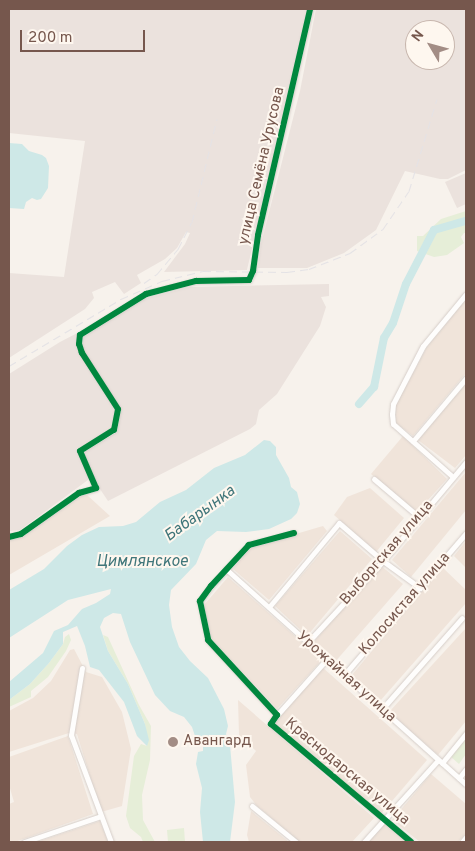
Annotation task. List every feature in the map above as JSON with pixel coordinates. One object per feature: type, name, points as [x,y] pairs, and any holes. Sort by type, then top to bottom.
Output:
[{"type":"street","name":"улица Семёна Урусова","points":[[9,537],[21,534],[79,493],[96,488],[80,451],[114,430],[118,409],[82,353],[79,344],[80,335],[146,294],[196,281],[249,280],[253,271],[258,235],[310,9]]},
{"type":"street","points":[[453,477],[393,424],[393,404],[424,346],[466,294]]},
{"type":"street","points":[[413,441],[466,378]]},
{"type":"street","name":"Выборгская улица","points":[[307,643],[383,561],[466,462]]},
{"type":"street","points":[[374,479],[419,517]]},
{"type":"street","points":[[269,606],[339,523],[383,561],[420,588]]},
{"type":"street","name":"Краснодарская улица","points":[[294,533],[249,545],[226,569],[200,602],[208,640],[277,715],[271,724],[385,818],[388,824],[411,842]]},
{"type":"street","name":"Колосистая улица","points":[[344,675],[466,533]]},
{"type":"street","name":"Урожайная улица","points":[[226,569],[466,784]]},
{"type":"street","points":[[382,709],[462,618]]},
{"type":"street","points":[[277,715],[326,660]]},
{"type":"street","points":[[82,668],[71,735],[111,842]]},
{"type":"street","points":[[364,842],[466,733]]},
{"type":"street","points":[[459,778],[466,769]]},
{"type":"street","points":[[252,806],[296,842]]},
{"type":"street","points":[[24,842],[101,816]]},
{"type":"street","points":[[462,842],[466,837]]},
{"type":"shaded area","points":[[9,9],[307,9],[247,270],[164,272],[185,244],[190,233],[186,232],[177,248],[165,259],[137,275],[141,283],[124,294],[115,282],[92,292],[94,298],[85,309],[9,358],[9,273],[64,277],[85,141],[9,133]]},
{"type":"shaded area","points":[[316,9],[466,9],[466,170],[448,179],[405,171],[376,230],[344,253],[307,268],[258,268],[261,244],[300,91]]},
{"type":"shaded area","points":[[466,173],[466,204],[457,208],[445,182]]},
{"type":"shaded area","points":[[329,284],[329,296],[321,297],[326,307],[320,326],[277,394],[259,410],[256,424],[250,429],[108,501],[92,477],[20,530],[9,531],[9,374],[60,342],[141,300],[190,287]]},
{"type":"shaded area","points":[[466,299],[466,373],[413,436],[396,423],[396,405],[427,347]]},
{"type":"shaded area","points":[[466,383],[466,455],[455,468],[418,440]]},
{"type":"shaded area","points":[[403,436],[447,479],[417,512],[371,474]]},
{"type":"shaded area","points":[[466,472],[466,510],[411,577],[392,560]]},
{"type":"shaded area","points":[[370,488],[404,518],[376,552],[334,515],[347,497]]},
{"type":"shaded area","points":[[87,495],[110,516],[9,575],[9,540],[23,536],[81,496]]},
{"type":"shaded area","points":[[323,526],[327,531],[269,600],[233,569],[251,547]]},
{"type":"shaded area","points":[[340,531],[372,559],[307,636],[275,606]]},
{"type":"shaded area","points":[[466,541],[466,568],[454,556]]},
{"type":"shaded area","points":[[380,565],[403,584],[334,663],[312,644]]},
{"type":"shaded area","points":[[442,567],[466,590],[466,603],[380,701],[352,675]]},
{"type":"shaded area","points":[[228,577],[322,660],[277,709],[210,637],[204,605]]},
{"type":"shaded area","points":[[466,628],[466,721],[438,755],[389,712]]},
{"type":"shaded area","points":[[74,649],[86,672],[102,677],[122,712],[131,749],[122,806],[101,812],[77,734],[69,733],[9,752],[9,711],[33,698],[51,681],[70,650]]},
{"type":"shaded area","points":[[322,667],[427,760],[381,814],[273,723]]},
{"type":"shaded area","points":[[238,700],[374,818],[352,842],[300,842],[257,806],[250,797],[246,765],[256,751],[239,735]]},
{"type":"shaded area","points":[[68,736],[93,814],[15,842],[9,842],[9,804],[14,802],[9,785],[9,757]]},
{"type":"shaded area","points":[[431,774],[466,804],[466,833],[458,842],[420,842],[392,820]]},
{"type":"shaded area","points":[[251,811],[289,842],[249,842],[247,835]]},
{"type":"shaded area","points":[[100,821],[108,842],[37,842]]},
{"type":"shaded area","points":[[384,824],[407,842],[368,842]]},
{"type":"green space","points":[[466,211],[466,233],[461,237],[464,243],[447,255],[434,257],[417,251],[417,236],[423,236],[441,219]]},
{"type":"green space","points":[[69,634],[71,640],[66,651],[48,677],[31,691],[31,697],[9,707],[9,700],[30,684],[49,663],[63,644],[65,637]]},
{"type":"green space","points":[[103,635],[108,637],[139,705],[151,726],[150,760],[142,795],[143,820],[155,842],[143,842],[141,837],[130,828],[126,816],[134,756],[141,744],[147,746],[145,724],[128,684],[108,651]]},
{"type":"green space","points":[[466,738],[466,754],[459,764],[451,757]]},
{"type":"green space","points":[[184,828],[185,842],[168,842],[167,830]]},
{"type":"water","points":[[9,143],[22,144],[29,151],[42,155],[46,158],[49,166],[48,188],[41,199],[32,198],[26,202],[24,209],[9,208]]},
{"type":"water","name":"Цимлянское","points":[[264,440],[270,441],[276,447],[276,455],[289,478],[291,487],[297,492],[300,504],[297,513],[291,519],[269,529],[246,532],[217,531],[206,540],[196,564],[171,590],[169,605],[172,627],[179,647],[190,661],[208,678],[224,709],[228,726],[226,734],[230,745],[235,802],[230,842],[203,842],[200,812],[202,788],[196,764],[198,752],[203,751],[203,745],[197,742],[192,727],[184,717],[170,711],[155,695],[130,642],[121,614],[113,613],[104,618],[100,627],[108,651],[128,684],[145,724],[149,740],[147,746],[137,736],[124,702],[99,670],[90,667],[85,646],[77,626],[63,632],[63,644],[49,663],[30,684],[9,700],[9,682],[43,653],[54,631],[68,625],[82,609],[110,594],[111,589],[68,600],[9,638],[9,590],[44,569],[67,546],[82,535],[99,527],[123,526],[136,522],[160,502],[186,490],[214,468],[245,455]]},
{"type":"waterway","name":"Бабарынка","points":[[359,404],[374,387],[384,338],[393,323],[406,284],[434,230],[466,221]]},
{"type":"railway","points":[[9,366],[121,299],[162,281],[203,271],[287,272],[309,269],[350,253],[383,229],[409,191],[437,99]]},
{"type":"railway","points":[[144,283],[157,274],[178,249],[192,222],[217,119]]},
{"type":"cycle path","points":[[9,537],[21,534],[79,493],[96,488],[80,451],[114,430],[118,409],[82,353],[79,344],[80,335],[146,294],[196,281],[249,280],[253,271],[258,235],[310,9]]},
{"type":"cycle path","points":[[294,533],[249,545],[211,586],[200,601],[208,640],[277,715],[271,724],[411,842]]},
{"type":"place","name":"Авангард","points":[[173,742]]}]
